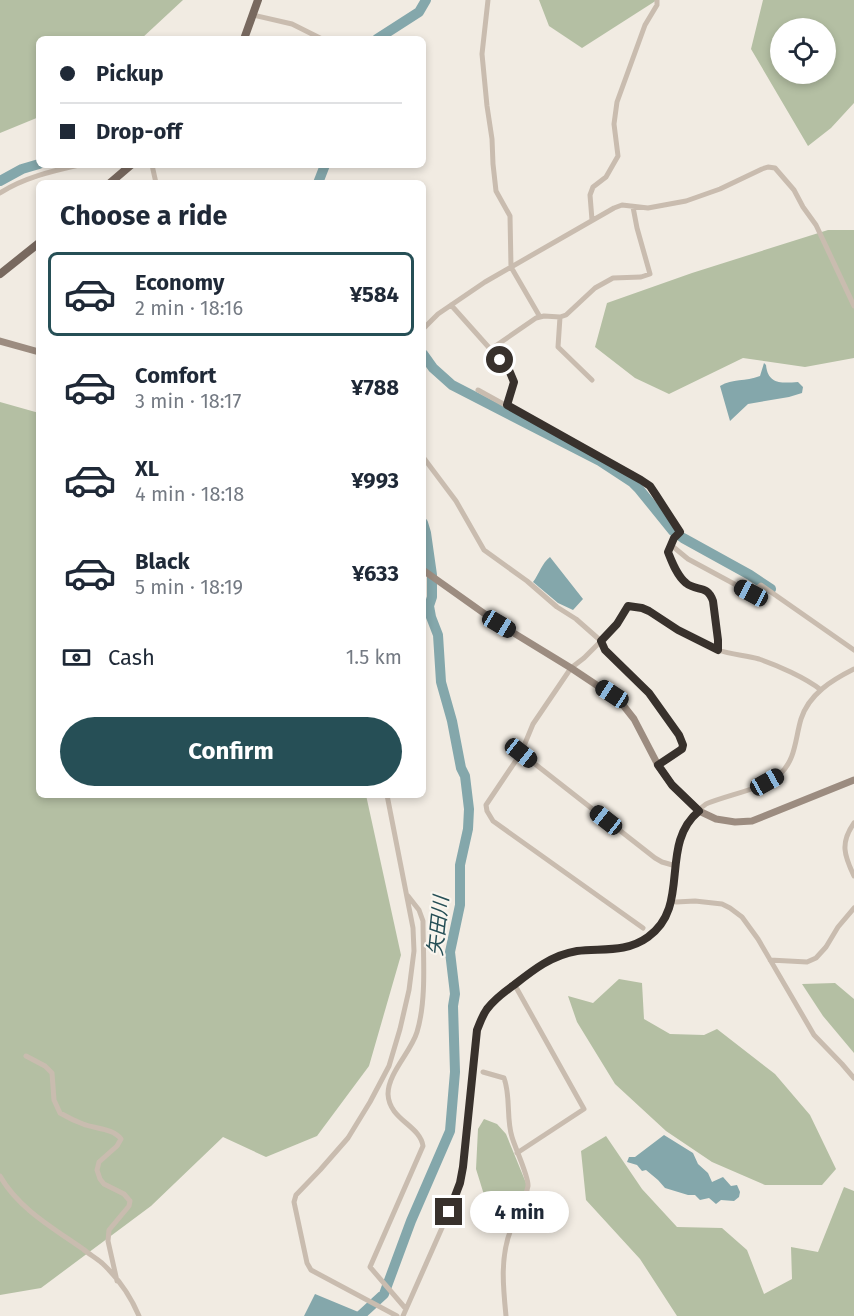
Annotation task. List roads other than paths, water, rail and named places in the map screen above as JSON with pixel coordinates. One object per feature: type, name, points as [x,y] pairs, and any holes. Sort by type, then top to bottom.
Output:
[{"type":"main road","points":[[245,36],[258,0]]},
{"type":"main road","points":[[114,180],[128,168]]},
{"type":"main road","points":[[0,274],[36,245]]},
{"type":"main road","points":[[0,341],[36,351]]},
{"type":"main road","points":[[426,572],[499,624],[619,700],[634,719],[658,765],[672,785],[699,811],[716,819],[735,822],[752,821],[854,780]]},
{"type":"street","points":[[488,0],[483,39],[483,64],[496,191],[510,216],[511,267],[540,317]]},
{"type":"street","points":[[592,220],[590,195],[593,187],[606,177],[618,156],[614,123],[616,102],[645,25],[657,5],[657,0]]},
{"type":"street","points":[[253,15],[292,24],[316,36]]},
{"type":"street","points":[[426,326],[438,314],[485,282],[614,208],[622,205],[648,208],[686,201],[720,189],[768,167],[775,168],[794,190],[816,225],[854,306]]},
{"type":"street","points":[[0,193],[11,186],[67,168]]},
{"type":"street","points":[[491,349],[536,318],[560,318],[566,315],[595,288],[613,278],[641,277],[650,274],[633,207]]},
{"type":"street","points":[[451,305],[509,370],[514,382],[507,405]]},
{"type":"street","points":[[560,318],[558,347],[592,380]]},
{"type":"street","points":[[478,390],[650,486],[680,532],[668,552],[683,580],[688,585],[708,591],[711,596],[718,650]]},
{"type":"street","points":[[426,461],[456,501],[484,550],[527,581],[557,607],[576,619],[601,641],[605,650],[649,693],[683,745],[679,752],[658,765]]},
{"type":"street","points":[[671,545],[688,559],[751,593],[761,585],[854,650]]},
{"type":"street","points":[[643,928],[493,821],[487,811],[486,805],[521,753],[533,724],[571,668],[617,624],[628,606],[635,606],[649,611],[678,630],[718,650],[758,659],[787,671],[821,690]]},
{"type":"street","points":[[403,1316],[460,1183],[477,1030],[487,1008],[546,961],[560,955],[588,950],[624,948],[648,937],[661,925],[668,912],[672,895],[678,843],[688,822],[701,807],[714,800],[778,776],[792,756],[802,717],[808,704],[821,690],[854,669]]},
{"type":"street","points":[[521,753],[655,858],[676,866]]},
{"type":"street","points":[[388,798],[413,928],[414,951],[409,990],[400,1029],[389,1066],[348,1138],[296,1195],[294,1202],[307,1263],[312,1270],[395,1315]]},
{"type":"street","points":[[854,823],[844,842],[845,854],[854,876]]},
{"type":"street","points":[[406,1309],[370,1267],[423,1146],[422,1138],[395,1114],[389,1104],[388,1092],[390,1080],[412,1045],[418,1030],[423,995],[423,921],[419,910],[407,894]]},
{"type":"street","points":[[676,902],[709,902],[730,908],[742,917],[758,939],[814,1035],[854,1078]]},
{"type":"street","points":[[770,960],[807,962],[816,958],[854,908]]},
{"type":"street","points":[[517,988],[584,1109],[517,1153]]},
{"type":"street","points":[[26,1056],[45,1066],[52,1074],[54,1100],[60,1113],[83,1124],[112,1132],[121,1139],[117,1146],[99,1162],[98,1170],[104,1184],[124,1194],[130,1202],[109,1230],[108,1241],[117,1281]]},
{"type":"street","points":[[483,1072],[504,1078],[508,1096],[509,1127],[529,1182],[506,1244],[502,1269],[506,1316]]},
{"type":"street","points":[[0,1176],[7,1189],[41,1220],[101,1262],[124,1289],[139,1316]]},
{"type":"water","points":[[764,363],[773,379],[781,382],[798,382],[803,387],[802,393],[748,404],[730,421],[720,386],[760,376]]},
{"type":"water","points":[[550,557],[583,599],[573,610],[558,603],[533,582]]},
{"type":"water","points":[[664,1135],[693,1153],[698,1164],[708,1173],[712,1182],[723,1177],[731,1186],[737,1185],[740,1192],[739,1197],[734,1201],[721,1200],[716,1204],[709,1198],[700,1200],[695,1195],[665,1188],[646,1170],[642,1171],[637,1165],[627,1162],[629,1157],[635,1157]]},
{"type":"water","points":[[315,1294],[368,1316],[304,1316]]},
{"type":"waterway","points":[[382,36],[419,12],[426,0]]},
{"type":"waterway","points":[[0,181],[22,169],[36,165]]},
{"type":"waterway","points":[[319,180],[324,168]]},
{"type":"waterway","points":[[426,358],[452,385],[600,461],[632,482],[673,531],[771,589]]},
{"type":"waterway","name":"矢田川","points":[[360,1316],[384,1294],[411,1221],[450,1131],[455,1072],[453,1006],[455,994],[450,952],[460,905],[460,865],[468,829],[469,809],[465,776],[461,768],[452,721],[441,682],[438,635],[429,606],[432,597],[432,575],[426,533]]}]
